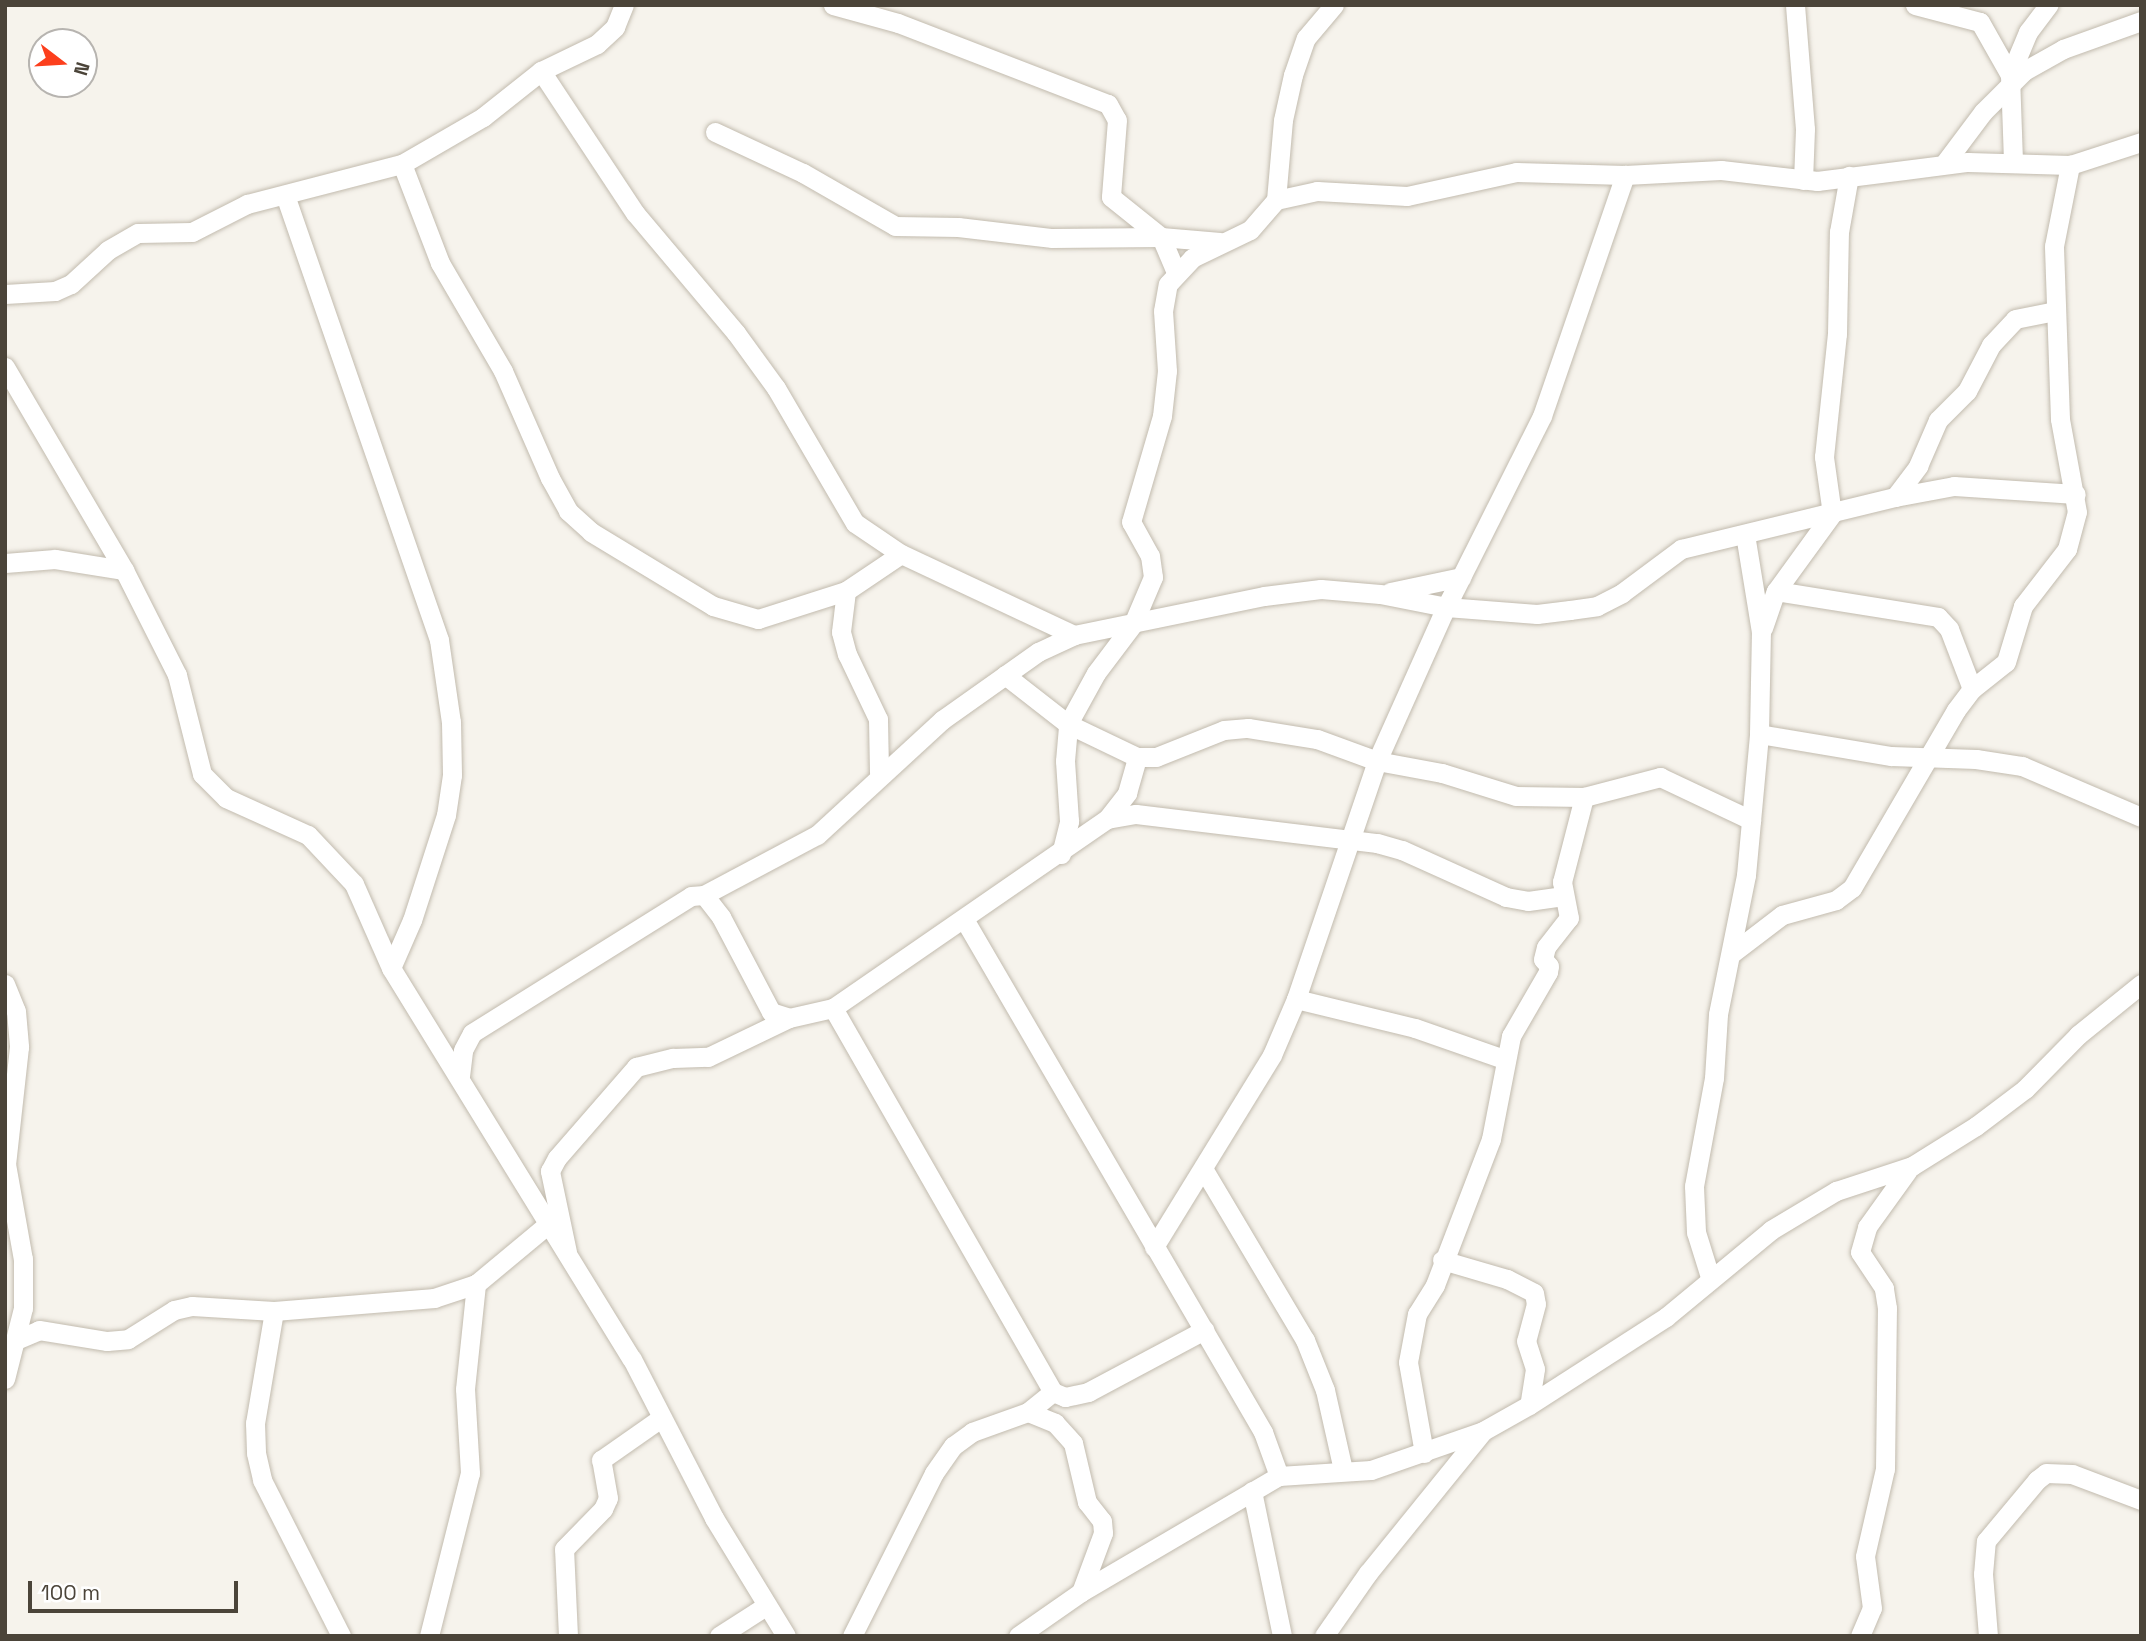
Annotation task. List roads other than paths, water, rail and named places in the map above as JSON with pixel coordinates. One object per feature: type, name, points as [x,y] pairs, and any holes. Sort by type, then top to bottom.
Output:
[{"type":"street","points":[[5,294],[55,291],[71,284],[124,239],[138,233],[192,232],[247,204],[402,164],[483,117],[541,71],[597,44],[615,27],[624,5]]},
{"type":"street","points":[[833,5],[898,23],[1108,104],[1117,120],[1111,197],[1161,237],[1176,272]]},
{"type":"street","points":[[1061,854],[1069,821],[1065,761],[1068,724],[1096,673],[1133,624],[1153,577],[1150,556],[1131,522],[1162,415],[1167,371],[1164,297],[1176,272],[1220,242],[1250,230],[1276,200],[1283,120],[1293,75],[1306,38],[1334,5]]},
{"type":"street","points":[[1795,5],[1805,129],[1802,180]]},
{"type":"street","points":[[1915,5],[1980,22],[2009,81],[2013,161]]},
{"type":"street","points":[[1944,164],[2009,81],[2028,32],[2048,5]]},
{"type":"street","points":[[2009,81],[2039,60],[2141,21]]},
{"type":"street","points":[[541,71],[635,213],[736,333],[776,388],[855,523],[901,554],[1074,635]]},
{"type":"street","points":[[715,132],[803,173],[895,226],[958,227],[1052,238],[1161,237],[1220,242]]},
{"type":"street","points":[[1276,200],[1317,191],[1407,196],[1516,172],[1625,175],[1721,170],[1802,180],[1944,164],[2013,161],[2070,165],[2141,142]]},
{"type":"street","points":[[402,164],[440,263],[503,370],[568,511],[615,549],[713,606],[741,617],[777,616],[846,591],[901,554]]},
{"type":"street","points":[[1731,954],[1782,915],[1836,900],[1852,888],[1928,755],[1972,689],[2002,667],[2029,596],[2067,549],[2075,528],[2076,494],[2063,447],[2055,311],[2056,220],[2068,187],[2070,165]]},
{"type":"street","points":[[1154,1247],[1255,1086],[1296,999],[1377,761],[1446,607],[1542,416],[1625,175]]},
{"type":"street","points":[[1761,632],[1776,591],[1832,514],[1824,457],[1836,348],[1839,232],[1849,176]]},
{"type":"street","points":[[285,195],[439,640],[451,722],[452,775],[446,815],[412,920],[391,968]]},
{"type":"street","points":[[1895,497],[1918,466],[1938,420],[1966,391],[1991,345],[2015,319],[2055,311]]},
{"type":"street","points":[[5,367],[124,570],[177,675],[202,774],[226,798],[308,835],[334,857],[354,884],[391,968],[632,1359],[661,1418],[766,1606],[786,1636]]},
{"type":"street","points":[[460,1076],[463,1050],[472,1033],[678,902],[704,895],[817,835],[848,809],[878,774],[1005,675],[1074,635],[1275,594],[1321,589],[1380,594],[1446,607],[1537,614],[1597,606],[1681,549],[1895,497],[1954,486],[2076,494]]},
{"type":"street","points":[[1710,1277],[1696,1232],[1694,1186],[1751,820],[1759,734],[1761,632],[1745,534]]},
{"type":"street","points":[[5,563],[55,559],[124,570]]},
{"type":"street","points":[[1380,594],[1461,577]]},
{"type":"street","points":[[846,591],[841,632],[847,654],[878,719],[878,774]]},
{"type":"street","points":[[1776,591],[1938,617],[1949,629],[1972,689]]},
{"type":"street","points":[[1005,675],[1068,724],[1137,757],[1157,757],[1224,730],[1248,728],[1317,739],[1377,761],[1442,773],[1516,796],[1584,797],[1660,777],[1751,820]]},
{"type":"street","points":[[1759,734],[1891,756],[1928,755],[2022,766],[2141,817]]},
{"type":"street","points":[[567,1256],[567,1236],[552,1193],[550,1171],[557,1158],[636,1067],[673,1058],[708,1057],[789,1018],[833,1008],[1061,854],[1107,819],[1127,793],[1137,757]]},
{"type":"street","points":[[1424,1453],[1408,1362],[1417,1314],[1435,1285],[1442,1259],[1490,1139],[1504,1059],[1522,1014],[1548,972],[1549,966],[1543,959],[1546,947],[1569,918],[1570,908],[1562,896],[1584,797]]},
{"type":"street","points":[[1107,819],[1169,815],[1402,849],[1506,898],[1528,901],[1562,896]]},
{"type":"street","points":[[704,895],[721,917],[771,1012],[789,1018]]},
{"type":"street","points":[[964,919],[1124,1187],[1154,1247],[1263,1432],[1279,1476]]},
{"type":"street","points":[[5,984],[16,1010],[19,1047],[6,1164],[23,1259],[23,1308],[5,1379]]},
{"type":"street","points":[[1018,1636],[1081,1592],[1279,1476],[1371,1470],[1483,1431],[1529,1405],[1666,1317],[1710,1277],[1770,1230],[1836,1191],[1912,1166],[2025,1089],[2078,1035],[2141,984]]},
{"type":"street","points":[[1296,999],[1415,1028],[1504,1059]]},
{"type":"street","points":[[833,1008],[1053,1392],[1065,1397],[1088,1392],[1204,1330]]},
{"type":"street","points":[[1860,1636],[1872,1608],[1866,1556],[1885,1469],[1887,1308],[1884,1288],[1860,1252],[1879,1207],[1912,1166]]},
{"type":"street","points":[[1204,1170],[1305,1340],[1325,1390],[1343,1470]]},
{"type":"street","points":[[11,1352],[39,1330],[107,1341],[128,1339],[174,1310],[192,1306],[274,1311],[387,1305],[434,1298],[475,1284],[547,1225]]},
{"type":"street","points":[[1442,1259],[1507,1279],[1534,1293],[1536,1304],[1526,1340],[1535,1369],[1529,1405]]},
{"type":"street","points":[[429,1636],[470,1473],[465,1389],[475,1284]]},
{"type":"street","points":[[274,1311],[255,1423],[256,1453],[262,1480],[341,1636]]},
{"type":"street","points":[[852,1636],[934,1473],[953,1446],[972,1432],[1028,1412],[1053,1392]]},
{"type":"street","points":[[1028,1412],[1055,1423],[1073,1443],[1087,1502],[1102,1521],[1103,1533],[1081,1592]]},
{"type":"street","points":[[568,1636],[564,1549],[608,1498],[601,1460],[661,1418]]},
{"type":"street","points":[[1324,1636],[1368,1573],[1483,1431]]},
{"type":"street","points":[[1983,1632],[1986,1541],[2036,1480],[2046,1473],[2072,1474],[2141,1500]]},
{"type":"street","points":[[1252,1492],[1282,1636]]},
{"type":"street","points":[[719,1636],[766,1606]]}]
